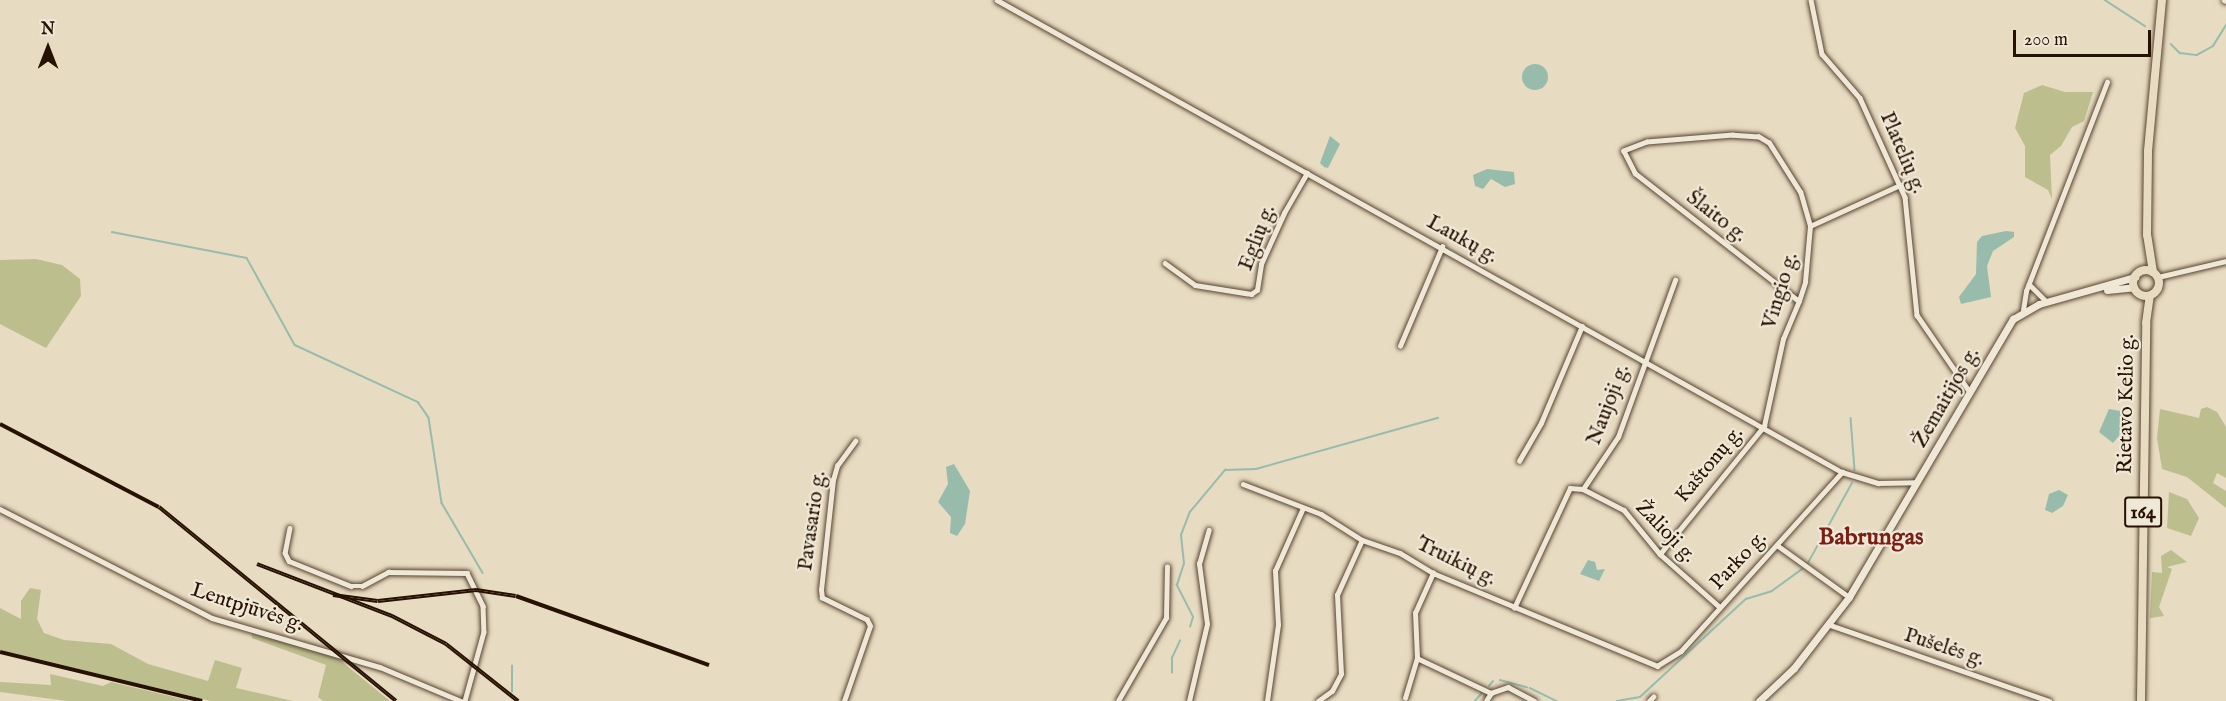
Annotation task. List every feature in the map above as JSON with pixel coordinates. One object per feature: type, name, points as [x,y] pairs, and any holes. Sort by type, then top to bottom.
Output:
[{"type":"main road","points":[[2134,287],[2147,236],[2150,97],[2162,0]]},
{"type":"main road","points":[[2095,291],[2138,274],[2155,274],[2147,236]]},
{"type":"main road","name":"Rietavo Kelio g.","points":[[2141,701],[2145,323],[2146,295],[2159,286],[2155,274]]},
{"type":"main road","points":[[2023,310],[2095,291],[2134,287],[2146,295]]},
{"type":"main road","name":"Žemaitijos g.","points":[[1760,701],[1830,625],[1849,597],[2007,327],[2023,310]]},
{"type":"street","name":"Laukų g.","points":[[997,0],[1764,426],[1842,472],[1878,483],[1917,482]]},
{"type":"street","name":"Platelių g.","points":[[1811,0],[1822,54],[1860,98],[1900,185],[1912,226],[1917,315],[1970,392]]},
{"type":"street","name":"Žemaitijos g.","points":[[2023,310],[2028,284],[2107,82]]},
{"type":"street","name":"Vingio g.","points":[[1624,151],[1647,142],[1733,135],[1760,137],[1769,143],[1800,192],[1810,226],[1808,268],[1799,301],[1783,339],[1764,426]]},
{"type":"street","name":"Šlaito g.","points":[[1624,151],[1635,173],[1799,301]]},
{"type":"street","name":"Eglių g.","points":[[1165,263],[1195,285],[1251,294],[1257,290],[1261,264],[1284,213],[1307,173]]},
{"type":"street","points":[[1810,226],[1900,185]]},
{"type":"street","points":[[1400,346],[1442,247]]},
{"type":"street","points":[[2155,274],[2226,261]]},
{"type":"street","name":"Naujoji g.","points":[[1583,489],[1618,437],[1644,360],[1676,280]]},
{"type":"street","points":[[2028,284],[2048,302]]},
{"type":"street","points":[[1519,461],[1541,423],[1582,326]]},
{"type":"street","name":"Kaštonų g.","points":[[1660,554],[1764,426]]},
{"type":"street","name":"Pavasario g.","points":[[844,701],[870,631],[867,620],[821,595],[833,480],[837,466],[855,441]]},
{"type":"street","name":"Parko g.","points":[[1657,666],[1681,651],[1842,472]]},
{"type":"street","name":"Truikių g.","points":[[1243,484],[1302,510],[1321,514],[1362,540],[1400,553],[1433,573],[1657,666]]},
{"type":"street","points":[[1514,608],[1565,491],[1583,489]]},
{"type":"street","name":"Žalioji g.","points":[[1583,489],[1623,510],[1660,554],[1720,607]]},
{"type":"street","name":"Lentpjūvės g.","points":[[0,509],[212,618],[371,664],[463,701]]},
{"type":"street","points":[[1267,701],[1278,625],[1275,571],[1302,510]]},
{"type":"street","points":[[290,528],[285,553],[289,561],[351,586],[362,586],[388,572],[467,573],[483,606],[484,632],[463,701]]},
{"type":"street","points":[[1189,701],[1207,624],[1199,570],[1209,530]]},
{"type":"street","points":[[1318,701],[1332,691],[1341,674],[1337,596],[1362,540]]},
{"type":"street","points":[[1777,545],[1849,597]]},
{"type":"street","points":[[1118,701],[1166,618],[1167,567]]},
{"type":"street","points":[[1405,698],[1418,658],[1415,613],[1433,573]]},
{"type":"street","name":"Pušelės g.","points":[[1830,625],[2049,701]]},
{"type":"street","points":[[1418,658],[1491,693]]},
{"type":"street","points":[[1486,701],[1491,693],[1508,687],[1534,701]]},
{"type":"shaded area","points":[[1535,64],[1544,68],[1548,77],[1544,86],[1535,90],[1526,86],[1522,77],[1526,68]]},
{"type":"shaded area","points":[[2042,85],[2065,92],[2093,92],[2084,121],[2072,127],[2061,146],[2050,155],[2052,199],[2048,190],[2025,177],[2025,146],[2015,128],[2024,93]]},
{"type":"shaded area","points":[[1330,136],[1340,144],[1328,168],[1320,163]]},
{"type":"shaded area","points":[[1487,169],[1514,172],[1515,184],[1505,187],[1491,179],[1483,189],[1475,186],[1473,175]]},
{"type":"shaded area","points":[[2006,231],[2014,232],[2014,237],[1993,251],[1987,266],[1991,297],[1961,304],[1959,297],[1976,274],[1977,242],[1982,236]]},
{"type":"shaded area","points":[[36,259],[62,265],[80,279],[81,296],[46,348],[0,324],[0,260]]},
{"type":"shaded area","points":[[2207,407],[2217,412],[2226,427],[2226,478],[2217,473],[2213,483],[2226,491],[2226,508],[2187,477],[2162,469],[2157,438],[2160,409],[2199,418],[2201,409]]},
{"type":"shaded area","points":[[2109,409],[2120,411],[2122,417],[2119,436],[2113,443],[2099,432]]},
{"type":"shaded area","points":[[954,464],[970,491],[965,524],[957,536],[950,533],[951,517],[938,502],[948,484],[946,467]]},
{"type":"shaded area","points":[[2059,490],[2068,495],[2063,506],[2052,513],[2045,510],[2049,494]]},
{"type":"shaded area","points":[[2169,492],[2187,499],[2199,518],[2191,536],[2167,528]]},
{"type":"shaded area","points":[[2171,550],[2187,562],[2167,567],[2172,569],[2159,607],[2164,616],[2150,618],[2152,572],[2162,573],[2161,556]]},
{"type":"shaded area","points":[[1588,560],[1595,562],[1597,570],[1605,569],[1599,581],[1580,574]]},
{"type":"shaded area","points":[[30,588],[41,590],[37,619],[44,633],[64,640],[111,644],[148,664],[208,681],[215,660],[242,668],[236,688],[293,701],[211,701],[0,650],[0,608],[21,619],[21,601]]},
{"type":"shaded area","points":[[251,632],[336,657],[390,701],[323,701],[318,697],[326,665],[252,638]]},
{"type":"shaded area","points":[[50,674],[103,686],[111,682],[191,701],[67,701],[0,692],[0,682],[51,685]]},
{"type":"waterway","points":[[2105,0],[2145,26]]},
{"type":"waterway","points":[[2171,44],[2180,53],[2197,55],[2213,46],[2226,25]]},
{"type":"waterway","points":[[112,232],[247,258],[295,345],[418,402],[429,418],[442,503],[483,573]]},
{"type":"waterway","points":[[1190,627],[1193,617],[1177,585],[1184,564],[1181,535],[1190,512],[1225,470],[1256,469],[1438,418]]},
{"type":"waterway","points":[[1851,418],[1855,470]]},
{"type":"waterway","points":[[1808,563],[1852,483]]},
{"type":"waterway","points":[[1617,701],[1640,697],[1746,599],[1772,591],[1802,569]]},
{"type":"waterway","points":[[1172,673],[1172,658],[1180,641]]},
{"type":"waterway","points":[[512,666],[512,692]]},
{"type":"waterway","points":[[1500,680],[1527,687]]},
{"type":"waterway","points":[[1489,686],[1493,681]]},
{"type":"waterway","points":[[1530,688],[1557,701]]},
{"type":"waterway","points":[[1475,701],[1482,693]]},
{"type":"railway","points":[[0,424],[159,507],[396,701]]},
{"type":"railway","points":[[257,564],[392,616],[446,644],[518,701]]},
{"type":"railway","points":[[333,595],[378,601],[476,590],[516,596],[709,665]]},
{"type":"railway","points":[[0,652],[202,701]]},
{"type":"district","name":"Babrungas","points":[[1871,538]]}]
